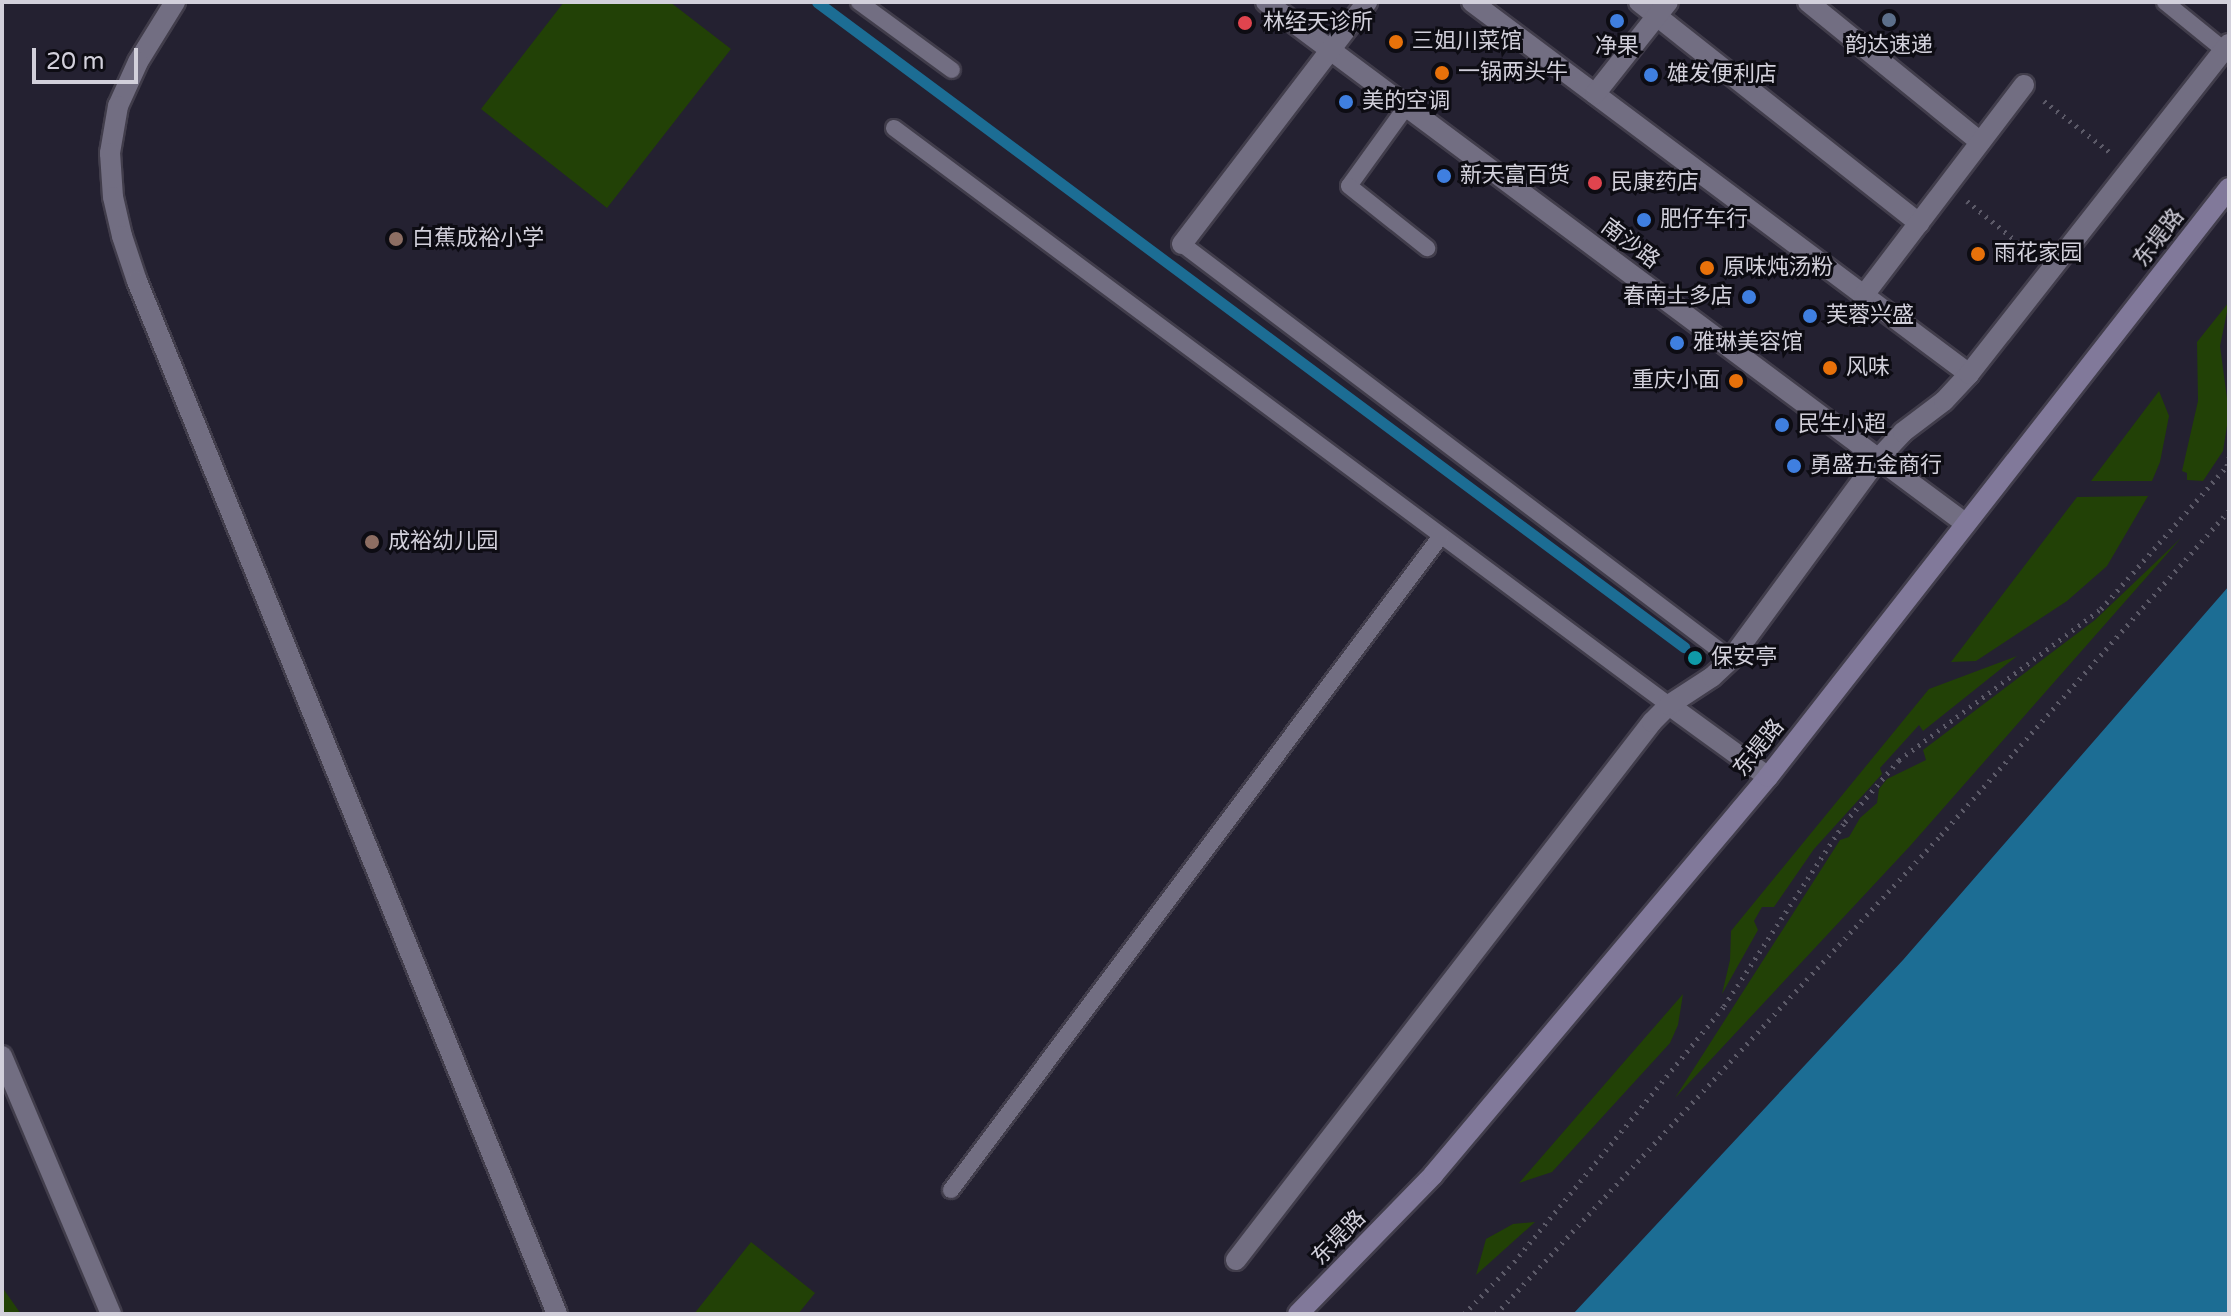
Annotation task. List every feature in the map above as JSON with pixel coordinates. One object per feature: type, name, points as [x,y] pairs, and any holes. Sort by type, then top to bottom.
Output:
[{"type":"main road","name":"东堤路","points":[[1298,1314],[1433,1175],[1768,777],[2229,188]]},
{"type":"street","points":[[175,2],[138,62],[118,106],[110,153],[113,197],[122,236],[137,281],[557,1314]]},
{"type":"street","name":"南沙路","points":[[1266,2],[1966,524]]},
{"type":"street","points":[[1182,244],[1367,2]]},
{"type":"street","points":[[1472,2],[1969,374]]},
{"type":"street","points":[[1639,2],[1662,9],[1919,223]]},
{"type":"street","points":[[1808,2],[1980,142]]},
{"type":"street","points":[[1595,94],[1662,9]]},
{"type":"street","points":[[1236,1260],[1669,705],[1712,677],[1731,659],[1878,459],[1903,432],[1944,401],[1969,374],[2226,47]]},
{"type":"street","points":[[1864,295],[2024,85]]},
{"type":"street","points":[[1669,705],[1768,777]]},
{"type":"street","points":[[2,1056],[111,1314]]},
{"type":"lane","points":[[859,2],[952,70]]},
{"type":"lane","points":[[2165,2],[2226,47]]},
{"type":"lane","points":[[1406,107],[1349,186],[1427,248]]},
{"type":"lane","points":[[894,128],[1669,705]]},
{"type":"lane","points":[[1182,244],[1731,659]]},
{"type":"lane","points":[[951,1190],[1441,536]]},
{"type":"path","points":[[2024,85],[2131,169]]},
{"type":"path","points":[[1948,186],[2051,270]]},
{"type":"path","points":[[1464,1314],[1514,1262],[1724,1006],[1845,822],[1899,760],[2101,609],[2227,466],[2229,457]]},
{"type":"path","points":[[1496,1314],[1941,835],[2229,511]]},
{"type":"green space","points":[[564,2],[670,2],[731,49],[607,208],[481,109]]},
{"type":"green space","points":[[2229,302],[2220,346],[2229,413],[2223,451],[2203,481],[2187,480],[2187,473],[2182,471],[2198,401],[2197,342]]},
{"type":"green space","points":[[2159,391],[2169,416],[2160,462],[2152,481],[2091,481]]},
{"type":"green space","points":[[2148,496],[2107,566],[2067,601],[1976,661],[1951,662],[2077,497]]},
{"type":"green space","points":[[2181,538],[1910,846],[1675,1098],[1840,840],[1849,837],[1860,818],[1877,803],[1879,789],[1887,779],[1926,760],[1923,750],[2095,620]]},
{"type":"green space","points":[[2017,656],[1923,731],[1919,725],[1880,768],[1882,774],[1814,849],[1774,907],[1762,907],[1754,921],[1758,930],[1722,994],[1730,960],[1731,931],[1929,689]]},
{"type":"green space","points":[[1683,994],[1678,1025],[1670,1043],[1552,1172],[1519,1183]]},
{"type":"green space","points":[[1535,1222],[1476,1275],[1486,1239],[1513,1224]]},
{"type":"green space","points":[[751,1242],[815,1293],[798,1314],[694,1314]]},
{"type":"green space","points":[[2,1287],[21,1314],[2,1314]]},
{"type":"water","points":[[2229,586],[2229,1314],[1573,1314],[1903,960]]},
{"type":"waterway","points":[[817,2],[1684,647]]},
{"type":"place","name":"韵达速递","points":[[1889,20]]},
{"type":"place","name":"净果","points":[[1617,21]]},
{"type":"place","name":"林经天诊所","points":[[1245,23]]},
{"type":"place","name":"三姐川菜馆","points":[[1396,42]]},
{"type":"place","name":"一锅两头牛","points":[[1442,73]]},
{"type":"place","name":"雄发便利店","points":[[1651,75]]},
{"type":"place","name":"美的空调","points":[[1346,102]]},
{"type":"place","name":"新天富百货","points":[[1444,176]]},
{"type":"place","name":"民康药店","points":[[1595,183]]},
{"type":"place","name":"肥仔车行","points":[[1644,220]]},
{"type":"place","name":"白蕉成裕小学","points":[[396,239]]},
{"type":"place","name":"雨花家园","points":[[1978,254]]},
{"type":"place","name":"原味炖汤粉","points":[[1707,268]]},
{"type":"place","name":"春南士多店","points":[[1749,297]]},
{"type":"place","name":"芙蓉兴盛","points":[[1810,316]]},
{"type":"place","name":"雅琳美容馆","points":[[1677,343]]},
{"type":"place","name":"风味","points":[[1830,368]]},
{"type":"place","name":"重庆小面","points":[[1736,381]]},
{"type":"place","name":"民生小超","points":[[1782,425]]},
{"type":"place","name":"勇盛五金商行","points":[[1794,466]]},
{"type":"place","name":"成裕幼儿园","points":[[372,542]]},
{"type":"place","name":"保安亭","points":[[1695,658]]}]
